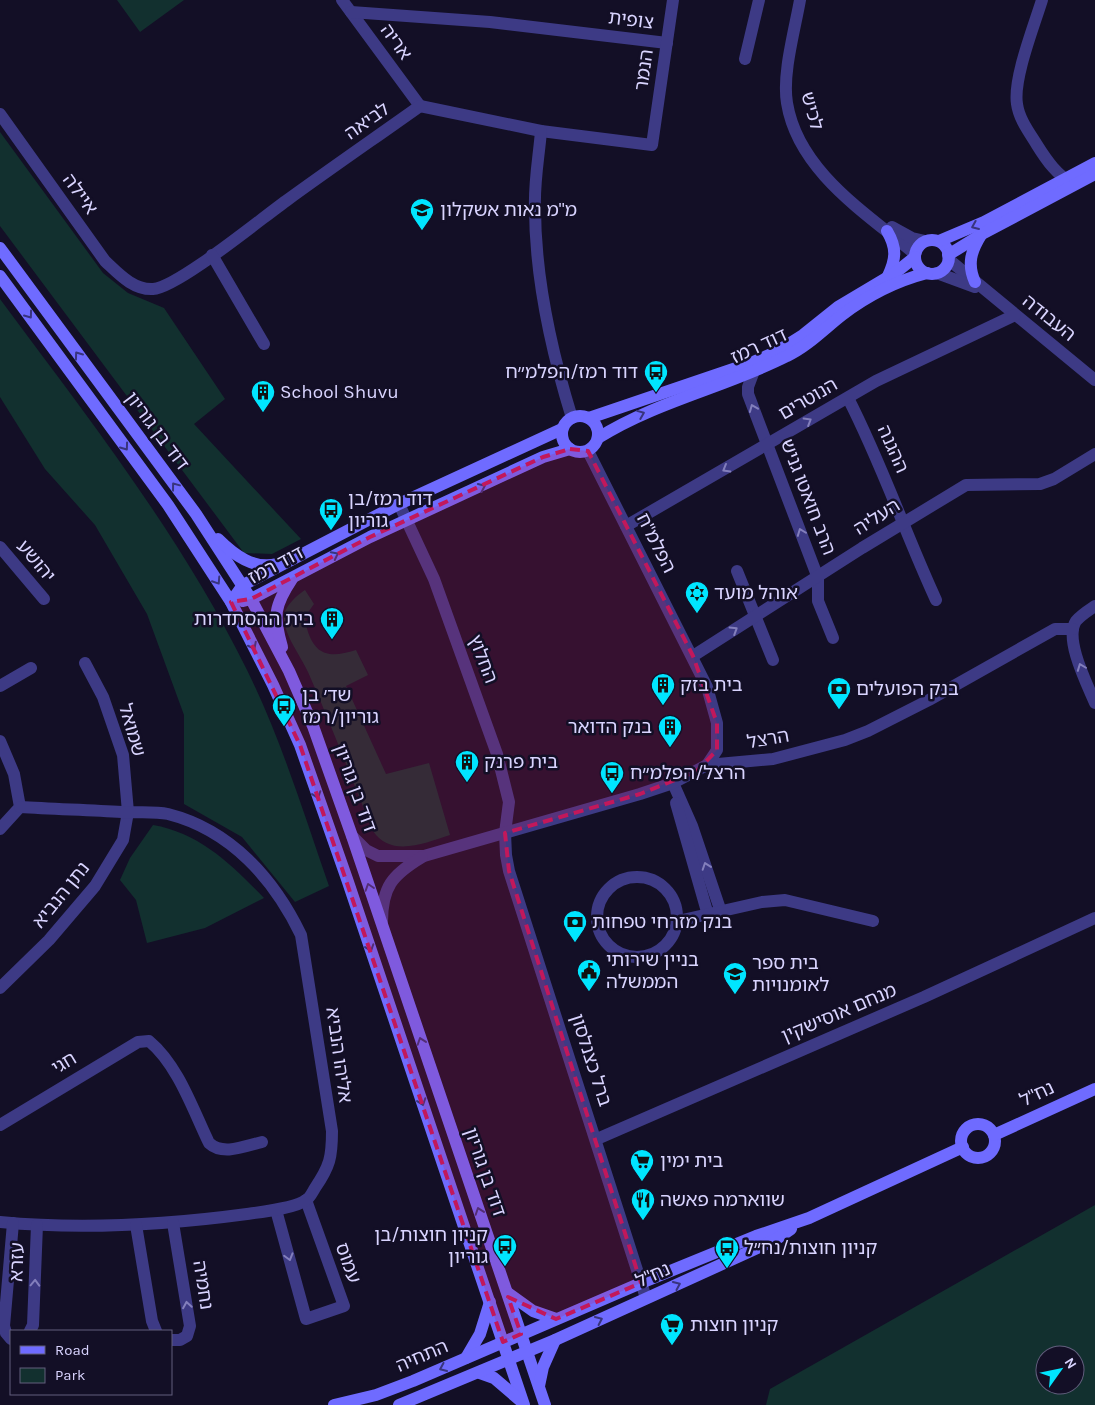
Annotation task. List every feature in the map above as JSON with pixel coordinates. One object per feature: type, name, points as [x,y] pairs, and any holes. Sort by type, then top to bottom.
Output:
[{"type":"street","name":"אריה","points":[[342,0],[420,106]]},
{"type":"street","name":"הנמר","points":[[541,131],[652,144],[673,0]]},
{"type":"street","points":[[746,59],[758,0]]},
{"type":"street","name":"לכיש","points":[[800,0],[788,71],[786,101],[795,132],[813,162],[838,190],[887,230],[915,256]]},
{"type":"street","points":[[1042,0],[1016,91],[1017,104],[1022,120],[1038,148],[1053,169],[1070,182]]},
{"type":"street","name":"צופית","points":[[351,12],[490,22],[666,43]]},
{"type":"street","points":[[420,106],[541,131],[534,206],[536,253],[559,376],[572,418]]},
{"type":"street","name":"לביאה","points":[[138,288],[154,289],[170,284],[420,106]]},
{"type":"street","name":"איילה","points":[[0,114],[106,261],[122,277],[138,288]]},
{"type":"street","points":[[1095,163],[1070,182],[982,234],[948,257],[945,266],[932,273],[919,267],[915,256],[918,247],[925,241],[938,241],[1070,182],[1095,174]]},
{"type":"street","name":"לכיש","points":[[862,210],[906,235],[925,241]]},
{"type":"street","points":[[887,230],[894,246],[895,254],[895,261],[888,276]]},
{"type":"street","points":[[975,282],[970,267],[970,260],[982,234]]},
{"type":"street","points":[[938,241],[943,244],[948,257]]},
{"type":"street","name":"דוד בן גוריון","points":[[0,248],[203,525],[243,585],[288,671],[313,726],[352,836],[545,1405]]},
{"type":"street","points":[[212,255],[264,344]]},
{"type":"street","name":"דוד רמז","points":[[589,418],[743,366],[776,352],[803,335],[854,295],[888,276],[915,256]]},
{"type":"street","name":"העבודה","points":[[948,257],[975,282],[1095,380]]},
{"type":"street","name":"דוד רמז","points":[[598,438],[636,416],[754,371],[802,347],[843,314],[882,290],[932,273]]},
{"type":"street","name":"העבודה","points":[[932,273],[970,284],[1003,305]]},
{"type":"street","name":"דוד בן גוריון","points":[[0,276],[168,505],[231,602],[273,685],[300,745],[524,1404]]},
{"type":"street","name":"הנוטרים","points":[[626,526],[876,381],[1015,314]]},
{"type":"street","name":"הרב חואטו גניש","points":[[754,371],[748,387],[748,394],[818,578],[818,601],[833,638]]},
{"type":"street","name":"ההגנה","points":[[848,398],[888,482],[902,523],[936,600]]},
{"type":"street","points":[[583,416],[589,418],[597,426],[598,438],[596,443],[588,451],[579,452],[570,449],[563,441],[562,430],[572,418],[583,416]]},
{"type":"street","name":"דוד רמז","points":[[231,602],[243,585],[289,561],[400,504],[562,430]]},
{"type":"street","name":"דוד רמז","points":[[231,602],[251,599],[327,559],[543,457],[570,449]]},
{"type":"street","name":"הפלמ\"ח","points":[[588,451],[707,687],[717,723],[717,750],[706,765]]},
{"type":"street","name":"העליה","points":[[693,656],[902,523],[966,486],[1040,484],[1054,479],[1095,454]]},
{"type":"street","name":"החלוץ","points":[[400,504],[434,579],[490,730],[506,782],[508,802],[505,833]]},
{"type":"street","points":[[203,525],[226,547],[250,563],[272,565],[289,561]]},
{"type":"street","name":"יהושע","points":[[0,547],[44,599]]},
{"type":"street","points":[[737,571],[773,660]]},
{"type":"street","points":[[288,671],[275,611],[281,596],[292,579]]},
{"type":"street","points":[[1095,606],[1077,619],[1073,629],[1072,642],[1095,703]]},
{"type":"street","name":"הרצל","points":[[382,928],[382,902],[386,888],[407,866],[424,856],[673,783],[706,765],[772,759],[845,740],[868,731],[929,700],[1054,629],[1073,629]]},
{"type":"street","name":"שמואל","points":[[85,663],[103,697],[124,755],[128,812]]},
{"type":"street","points":[[0,686],[31,668]]},
{"type":"street","points":[[0,741],[14,774],[20,807],[0,829]]},
{"type":"street","points":[[673,783],[684,833],[715,913]]},
{"type":"street","name":"אליהו הנביא","points":[[20,807],[167,814],[208,830],[238,851],[266,877],[288,909],[301,935],[332,1138],[332,1154],[327,1170],[306,1200]]},
{"type":"street","name":"נתן הנביא","points":[[0,988],[49,940],[95,886],[123,840],[128,812]]},
{"type":"street","name":"ברל כצנלסון","points":[[505,833],[509,871],[597,1139],[646,1298]]},
{"type":"street","name":"הרצל","points":[[352,836],[366,850],[378,856],[424,856]]},
{"type":"street","points":[[634,877],[648,878],[660,884],[670,894],[676,907],[678,921],[668,944],[658,952],[646,957],[633,958],[621,954],[610,947],[602,937],[598,925],[597,912],[601,900],[614,884],[634,877]]},
{"type":"street","points":[[678,921],[762,902],[785,900],[873,921]]},
{"type":"street","name":"מנחם אוסישקין","points":[[597,1139],[924,997],[1095,918]]},
{"type":"street","name":"חגי","points":[[0,1125],[138,1042],[149,1041],[158,1049],[176,1076],[209,1143],[222,1151],[262,1142]]},
{"type":"street","name":"נח\"ל","points":[[994,1134],[1095,1088]]},
{"type":"street","points":[[982,1124],[987,1126],[994,1134],[995,1145],[989,1154],[984,1157],[969,1155],[963,1148],[962,1137],[971,1125],[982,1124]]},
{"type":"street","name":"נח\"ל","points":[[521,1334],[756,1236],[808,1218],[963,1148]]},
{"type":"street","points":[[0,1222],[80,1227],[174,1223],[276,1210],[306,1200]]},
{"type":"street","name":"עמוס","points":[[276,1210],[306,1319],[344,1306],[306,1200]]},
{"type":"street","name":"נח\"ל","points":[[509,1360],[775,1240],[808,1218]]},
{"type":"street","name":"עזרא","points":[[10,1337],[4,1326],[13,1223]]},
{"type":"street","name":"נחמיה","points":[[172,1340],[180,1340],[187,1336],[190,1326],[174,1223]]},
{"type":"street","name":"עזרא","points":[[30,1330],[33,1325],[37,1225]]},
{"type":"street","points":[[136,1225],[152,1322],[156,1330]]},
{"type":"street","points":[[506,1290],[533,1312],[556,1319]]},
{"type":"street","points":[[466,1358],[480,1334],[490,1302]]},
{"type":"street","name":"התחיה","points":[[334,1405],[386,1391],[521,1334]]},
{"type":"street","points":[[539,1386],[543,1367],[555,1340]]},
{"type":"street","name":"התחיה","points":[[399,1405],[509,1360]]},
{"type":"street","points":[[480,1373],[494,1378],[524,1404]]},
{"type":"highlighted area","points":[[570,449],[588,451],[693,656],[717,723],[717,750],[697,771],[640,794],[505,833],[509,871],[641,1283],[556,1319],[508,1297],[521,1334],[503,1342],[300,745],[231,602],[251,599],[370,537],[543,457]]},
{"type":"green space","points":[[117,0],[184,0],[140,32]]},
{"type":"green space","points":[[0,132],[103,273],[128,293],[164,308],[225,399],[194,424],[301,539],[272,554],[244,553],[0,226]]},
{"type":"green space","points":[[0,299],[132,479],[193,572],[221,621],[247,670],[271,723],[329,886],[295,902],[242,837],[184,804],[184,715],[147,614],[95,525],[45,469],[0,397]]},
{"type":"green space","points":[[305,590],[314,604],[305,620],[308,632],[316,647],[321,651],[333,654],[356,650],[368,675],[346,686],[386,774],[429,763],[450,835],[430,842],[399,846],[389,844],[380,839],[373,831],[308,672],[293,645],[284,623],[287,608]]},
{"type":"green space","points":[[153,825],[186,835],[214,852],[264,898],[205,928],[147,943],[136,900],[120,880],[130,858]]},
{"type":"green space","points":[[1095,1205],[1095,1405],[766,1405],[770,1389]]},
{"type":"place","name":"מ\"מ נאות אשקלון","points":[[422,231]]},
{"type":"place","name":"דוד רמז/הפלמ״ח","points":[[656,393]]},
{"type":"place","name":"School Shuvu","points":[[263,413]]},
{"type":"place","name":"דוד רמז/בן גוריון","points":[[331,531]]},
{"type":"place","name":"אוהל מועד","points":[[697,614]]},
{"type":"place","name":"בית ההסתדרות","points":[[332,640]]},
{"type":"place","name":"בית בזק","points":[[663,706]]},
{"type":"place","name":"בנק הפועלים","points":[[839,710]]},
{"type":"place","name":"שד׳ בן גוריון/רמז","points":[[284,727]]},
{"type":"place","name":"בנק הדואר","points":[[670,748]]},
{"type":"place","name":"בית פרנק","points":[[467,783]]},
{"type":"place","name":"הרצל/הפלמ״ח","points":[[612,794]]},
{"type":"place","name":"בנק מזרחי טפחות","points":[[575,943]]},
{"type":"place","name":"בניין שירותי הממשלה","points":[[589,992]]},
{"type":"place","name":"בית ספר לאומנויות","points":[[735,995]]},
{"type":"place","name":"בית ימין","points":[[642,1182]]},
{"type":"place","name":"שווארמה פאשה","points":[[643,1221]]},
{"type":"place","name":"קניון חוצות/בן גוריון","points":[[505,1267]]},
{"type":"place","name":"קניון חוצות/נח״ל","points":[[727,1269]]},
{"type":"place","name":"קניון חוצות","points":[[672,1346]]}]
